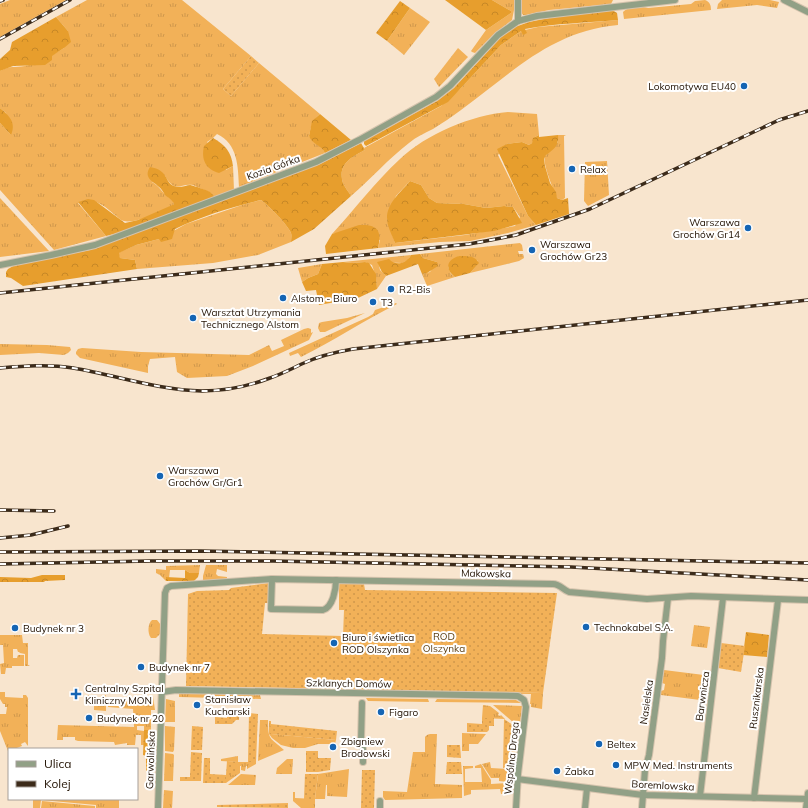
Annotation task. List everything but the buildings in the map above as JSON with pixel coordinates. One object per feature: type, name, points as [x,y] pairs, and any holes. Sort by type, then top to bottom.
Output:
[{"type":"street","points":[[518,0],[518,21],[546,14],[675,0]]},
{"type":"street","points":[[784,0],[808,12]]},
{"type":"street","name":"Kozia Górka","points":[[0,265],[95,245],[316,162],[436,98],[450,86],[498,35],[518,21]]},
{"type":"street","points":[[272,579],[271,609],[323,610],[328,608],[335,593],[336,580]]},
{"type":"street","name":"Makowska","points":[[165,593],[167,588],[171,586],[272,579],[553,584],[560,585],[569,592],[647,599],[692,596],[808,600]]},
{"type":"street","name":"Garwolińska","points":[[158,808],[165,593]]},
{"type":"street","name":"Nasielska","points":[[642,808],[645,770],[649,755],[662,658],[668,598]]},
{"type":"street","name":"Barwnicza","points":[[700,796],[723,598]]},
{"type":"street","name":"Rusznikarska","points":[[754,798],[778,600]]},
{"type":"street","name":"Szklanych Domów","points":[[162,692],[176,690],[518,696],[525,702],[526,711]]},
{"type":"street","points":[[362,703],[361,742],[363,749],[363,762]]},
{"type":"street","name":"Wspólna Droga","points":[[516,808],[517,779],[526,711]]},
{"type":"street","name":"Boremlowska","points":[[517,779],[643,795],[808,800]]},
{"type":"street","points":[[585,808],[587,788]]},
{"type":"street","points":[[806,808],[808,793]]},
{"type":"street","points":[[380,801],[380,808]]},
{"type":"green space","points":[[10,0],[66,0],[0,37],[0,4]]},
{"type":"green space","points":[[87,0],[182,0],[251,56],[223,89],[231,96],[259,63],[320,114],[312,124],[309,136],[322,148],[325,153],[239,187],[236,156],[224,138],[217,134],[207,142],[226,170],[233,166],[234,190],[215,197],[209,192],[193,185],[172,185],[165,176],[152,182],[172,200],[174,204],[156,214],[133,221],[121,220],[101,204],[90,200],[78,203],[106,236],[54,250],[0,190],[0,123],[11,135],[6,113],[0,108],[0,71],[10,67],[25,66],[35,63],[64,48],[68,31],[56,17]]},
{"type":"green space","points":[[445,0],[492,0],[511,11],[511,13],[486,30]]},
{"type":"green space","points":[[492,0],[516,0],[512,20],[494,34],[475,53],[472,52],[471,51],[486,30],[511,13],[511,11]]},
{"type":"green space","points":[[521,0],[613,0],[611,4],[549,10],[523,15],[521,12]]},
{"type":"green space","points":[[705,0],[710,4],[711,10],[624,19],[623,12],[631,8],[691,4],[695,1]]},
{"type":"green space","points":[[722,0],[770,0],[779,2],[777,8],[757,5],[717,9],[718,4]]},
{"type":"green space","points":[[400,1],[410,8],[387,41],[376,33]]},
{"type":"green space","points":[[410,8],[430,22],[404,55],[387,41]]},
{"type":"green space","points":[[612,10],[617,13],[618,20],[537,27],[525,29],[527,33],[523,35],[521,31],[501,45],[448,102],[366,146],[364,144],[364,141],[437,101],[454,88],[501,37],[515,27],[529,22],[554,17]]},
{"type":"green space","points":[[56,17],[68,31],[71,42],[52,56],[52,60],[45,65],[13,66],[0,71],[0,59],[10,50],[12,42]]},
{"type":"green space","points":[[618,20],[618,25],[594,29],[572,36],[552,45],[534,56],[515,68],[454,115],[412,141],[351,196],[345,187],[343,183],[342,171],[347,162],[355,155],[365,150],[364,148],[441,106],[460,89],[501,45],[521,31],[526,33],[525,30],[538,27]]},
{"type":"green space","points":[[458,48],[468,57],[439,87],[434,79]]},
{"type":"green space","points":[[251,56],[259,63],[231,96],[223,89]]},
{"type":"green space","points":[[0,108],[11,120],[13,127],[11,135],[0,123]]},
{"type":"green space","points":[[508,112],[537,114],[539,135],[535,137],[532,143],[529,145],[522,142],[507,144],[498,155],[528,216],[536,225],[470,241],[440,242],[378,248],[380,240],[342,232],[332,234],[382,177],[411,150],[450,127],[494,114]],"holes":[[[410,181],[421,185],[429,198],[437,203],[464,204],[486,208],[504,206],[513,207],[520,217],[515,226],[465,235],[395,243],[387,219],[396,196]]]},
{"type":"green space","points":[[320,114],[351,140],[325,153],[310,139],[309,136],[312,121]]},
{"type":"green space","points":[[539,135],[539,137],[558,135],[557,145],[546,155],[544,159],[550,183],[556,192],[557,198],[562,200],[568,198],[569,214],[536,225],[528,216],[497,149],[507,144],[522,142],[529,145],[532,143],[533,138]]},
{"type":"green space","points":[[558,135],[566,135],[564,136],[565,198],[562,200],[557,198],[545,165],[545,156],[558,142]]},
{"type":"green space","points":[[213,138],[227,149],[231,156],[233,166],[219,173],[207,166],[203,155],[204,146]]},
{"type":"green space","points":[[361,143],[365,150],[355,155],[347,162],[342,171],[343,183],[351,196],[314,229],[291,242],[291,234],[289,229],[278,215],[261,200],[217,212],[185,224],[175,229],[172,239],[161,242],[159,239],[136,245],[119,253],[120,258],[135,260],[137,269],[23,286],[11,278],[6,277],[6,272],[8,269],[15,265],[90,250],[320,164]]},
{"type":"green space","points":[[607,161],[609,195],[588,206],[584,201],[585,162]]},
{"type":"green space","points":[[150,167],[163,173],[169,182],[174,186],[180,187],[191,185],[209,191],[215,197],[122,232],[106,236],[78,202],[88,199],[94,200],[125,223],[138,220],[174,204],[148,177]]},
{"type":"green space","points":[[410,181],[421,185],[429,198],[437,203],[464,204],[486,208],[504,206],[513,207],[522,223],[494,231],[395,243],[387,218],[389,207]]},
{"type":"green space","points":[[0,198],[49,251],[0,257]]},
{"type":"green space","points":[[261,200],[278,215],[289,229],[291,234],[291,242],[258,255],[213,263],[137,269],[135,260],[120,258],[118,253],[136,245],[159,239],[186,224]]},
{"type":"green space","points":[[359,225],[371,226],[377,230],[379,233],[378,248],[326,254],[325,246],[332,234]]},
{"type":"green space","points":[[520,243],[523,251],[518,251],[519,254],[523,254],[524,258],[519,261],[470,273],[477,265],[478,261],[471,257],[459,256],[448,267],[451,274],[455,277],[427,286],[422,274],[430,272],[437,262],[423,258],[420,254]]},
{"type":"green space","points":[[420,254],[423,258],[437,262],[438,266],[427,273],[422,274],[418,264],[386,276],[382,272],[377,262],[389,259],[395,263],[401,263],[407,260],[411,255]]},
{"type":"green space","points":[[411,255],[408,260],[402,263],[378,262],[380,270],[386,276],[377,289],[376,277],[372,265],[365,262],[343,262]]},
{"type":"green space","points":[[459,256],[473,257],[479,263],[470,273],[455,277],[448,268],[448,265],[451,260]]},
{"type":"green space","points":[[343,262],[369,263],[376,274],[377,289],[358,298],[319,305],[316,290],[306,291],[302,282],[318,274],[322,264]]},
{"type":"green space","points":[[322,264],[318,274],[302,282],[298,268]]},
{"type":"green space","points":[[396,303],[397,304],[301,357],[298,353],[290,356],[289,353],[368,317],[373,314],[375,310]]},
{"type":"green space","points":[[365,313],[325,332],[320,332],[318,328],[319,323],[322,322],[347,318]]},
{"type":"green space","points":[[308,328],[311,329],[311,333],[313,332],[309,340],[253,366],[227,376],[187,378],[177,372],[175,357],[150,359],[148,373],[80,358],[76,354],[78,349],[82,348],[141,352],[249,355],[269,345],[272,351],[284,346],[281,340]]},
{"type":"green space","points":[[0,344],[47,345],[70,347],[71,350],[64,355],[39,353],[0,355]]},
{"type":"green space","points":[[200,565],[199,573],[190,573],[185,570],[170,570],[169,578],[166,577],[166,581],[156,573],[156,569],[166,570],[166,566]]},
{"type":"green space","points":[[206,565],[227,565],[227,572],[217,569],[216,574],[218,576],[227,577],[227,579],[203,581]]},
{"type":"green space","points":[[185,570],[190,573],[199,573],[198,577],[194,581],[166,581],[166,577],[185,578]]},
{"type":"green space","points":[[42,575],[65,575],[65,580],[44,582],[0,582],[0,577],[31,578]]},
{"type":"green space","name":"ROD Olszynka","points":[[269,583],[268,603],[265,603],[262,634],[343,636],[344,610],[339,610],[339,584],[364,584],[365,590],[557,593],[543,693],[186,686],[188,594],[197,591],[229,590],[231,588]]},
{"type":"green space","points":[[152,620],[157,620],[161,625],[160,634],[156,638],[151,638],[149,634],[149,626]]},
{"type":"green space","points":[[694,625],[710,627],[707,648],[691,646]]},
{"type":"green space","points":[[746,632],[769,635],[767,657],[743,655]]},
{"type":"green space","points":[[0,635],[22,635],[23,643],[28,643],[28,665],[30,666],[25,666],[25,654],[18,652],[17,649],[13,649],[13,658],[17,658],[18,655],[24,655],[24,666],[12,666],[12,668],[6,668],[5,674],[1,674],[0,664],[4,663],[3,645],[0,645]]},
{"type":"green space","points":[[721,643],[745,646],[741,672],[718,668]]},
{"type":"green space","points":[[664,670],[704,675],[700,700],[661,695],[661,691],[664,690],[665,684],[662,683]]},
{"type":"green space","points":[[346,689],[543,693],[542,709],[531,707],[531,694],[346,691]]},
{"type":"green space","points":[[0,692],[5,692],[5,697],[23,698],[23,695],[26,695],[28,698],[28,746],[25,742],[21,744],[22,746],[17,748],[8,748],[8,751],[0,731],[0,714],[6,714],[7,707],[5,707],[5,704],[3,704],[0,699]]},
{"type":"green space","points":[[179,693],[260,695],[261,699],[179,697]]},
{"type":"green space","points":[[87,695],[89,695],[89,699],[101,700],[101,695],[106,695],[106,711],[94,710],[94,703],[87,704]]},
{"type":"green space","points":[[152,696],[155,710],[151,710],[151,730],[144,730],[144,726],[137,726],[137,730],[144,731],[144,745],[141,745],[141,735],[136,735],[135,745],[127,745],[127,743],[115,745],[114,742],[78,741],[75,740],[75,737],[63,737],[63,740],[57,740],[58,725],[134,727],[133,709],[108,707],[108,699],[151,702]]},
{"type":"green space","points":[[366,698],[428,699],[429,702],[368,701]]},
{"type":"green space","points":[[166,699],[175,701],[175,722],[165,722]]},
{"type":"green space","points":[[437,699],[516,700],[521,703],[435,702]]},
{"type":"green space","points":[[483,705],[490,706],[499,713],[498,715],[501,715],[505,719],[482,718]]},
{"type":"green space","points":[[493,705],[522,706],[520,724],[514,723]]},
{"type":"green space","points":[[227,713],[239,713],[239,720],[236,720],[232,724],[215,724],[215,717],[227,718]]},
{"type":"green space","points":[[249,713],[258,714],[256,762],[248,762]]},
{"type":"green space","points":[[482,718],[494,718],[494,726],[489,726],[489,730],[487,732],[467,732],[467,723],[482,724]]},
{"type":"green space","points":[[504,719],[513,725],[508,769],[503,768]]},
{"type":"green space","points":[[260,720],[268,720],[269,735],[284,750],[258,761]]},
{"type":"green space","points":[[269,721],[271,721],[271,734],[336,740],[335,744],[318,744],[305,748],[293,748],[281,745],[269,734]]},
{"type":"green space","points":[[271,724],[337,731],[336,740],[270,734]]},
{"type":"green space","points":[[165,726],[175,727],[173,752],[165,751]]},
{"type":"green space","points":[[192,726],[203,727],[202,750],[191,750]]},
{"type":"green space","points":[[515,726],[519,726],[513,789],[509,789],[509,772]]},
{"type":"green space","points":[[144,730],[151,730],[149,771],[146,771],[146,756],[143,755]]},
{"type":"green space","points":[[462,733],[486,734],[478,744],[469,744],[469,751],[462,751]]},
{"type":"green space","points":[[430,734],[437,734],[435,784],[462,785],[462,798],[385,800],[383,797],[383,791],[407,792],[413,752],[425,752],[425,737]]},
{"type":"green space","points":[[447,745],[460,745],[461,758],[447,757]]},
{"type":"green space","points":[[306,751],[318,751],[318,758],[331,758],[330,770],[306,772]]},
{"type":"green space","points":[[191,752],[202,753],[201,781],[180,781],[180,777],[190,777]]},
{"type":"green space","points":[[165,753],[174,755],[173,781],[164,781]]},
{"type":"green space","points":[[238,756],[238,762],[256,762],[256,764],[247,769],[246,766],[245,771],[241,770],[240,766],[240,773],[226,783],[226,775],[234,775],[237,762],[221,761],[221,759]]},
{"type":"green space","points":[[204,758],[210,758],[210,774],[226,775],[226,783],[203,783]]},
{"type":"green space","points":[[287,759],[293,759],[292,774],[276,774],[277,768]]},
{"type":"green space","points":[[227,761],[237,762],[237,773],[235,775],[226,775]]},
{"type":"green space","points":[[447,762],[461,762],[462,774],[446,774]]},
{"type":"green space","points":[[490,762],[491,768],[508,769],[507,782],[499,781],[499,778],[491,778],[482,764]]},
{"type":"green space","points":[[481,764],[491,780],[491,784],[507,783],[506,794],[501,794],[500,789],[471,790],[471,794],[464,796],[463,766],[473,766],[473,768],[465,769],[465,782],[482,782],[481,768],[475,768],[475,766]]},
{"type":"green space","points":[[349,769],[347,797],[327,796],[326,785],[325,799],[315,799],[318,774]]},
{"type":"green space","points":[[362,770],[375,770],[374,808],[361,808]]},
{"type":"green space","points":[[241,774],[256,775],[255,785],[228,785]]},
{"type":"green space","points":[[305,774],[318,774],[315,799],[304,799]]},
{"type":"green space","points":[[164,790],[173,791],[172,808],[163,808]]},
{"type":"green space","points":[[293,792],[295,792],[295,798],[315,799],[315,808],[301,808],[293,801]]},
{"type":"green space","points":[[33,800],[41,800],[40,808],[33,808]]},
{"type":"green space","points":[[41,800],[119,800],[119,808],[96,808],[96,805]]},
{"type":"green space","points":[[42,801],[95,806],[95,808],[41,808]]},
{"type":"green space","points":[[288,803],[288,808],[217,807],[217,805]]},
{"type":"railway","points":[[0,39],[70,0]]},
{"type":"railway","points":[[0,293],[469,244],[516,235],[590,209],[779,120],[808,111]]},
{"type":"railway","points":[[0,368],[36,366],[64,367],[169,388],[202,391],[219,390],[237,388],[262,381],[316,358],[353,349],[808,300]]},
{"type":"railway","points":[[0,510],[54,511]]},
{"type":"railway","points":[[0,538],[31,535],[68,526]]},
{"type":"railway","points":[[0,552],[200,551],[808,563]]},
{"type":"railway","points":[[0,564],[150,561],[273,561],[571,567],[808,580]]},
{"type":"place","name":"Lokomotywa EU40","points":[[744,86]]},
{"type":"place","name":"Relax","points":[[572,169]]},
{"type":"place","name":"Warszawa Grochów Gr14","points":[[748,228]]},
{"type":"place","name":"Warszawa Grochów Gr23","points":[[532,250]]},
{"type":"place","name":"R2-Bis","points":[[391,289]]},
{"type":"place","name":"Alstom - Biuro","points":[[283,298]]},
{"type":"place","name":"T3","points":[[373,302]]},
{"type":"place","name":"Warsztat Utrzymania Technicznego Alstom","points":[[193,318]]},
{"type":"place","name":"Warszawa Grochów Gr/Gr1","points":[[160,476]]},
{"type":"place","name":"Technokabel S.A.","points":[[586,627]]},
{"type":"place","name":"Budynek nr 3","points":[[15,628]]},
{"type":"place","name":"Biuro i świetlica ROD Olszynka","points":[[334,643]]},
{"type":"place","name":"Budynek nr 7","points":[[141,667]]},
{"type":"place","name":"Centralny Szpital Kliniczny MON","points":[[76,694]]},
{"type":"place","name":"Stanisław Kucharski","points":[[197,705]]},
{"type":"place","name":"Figaro","points":[[381,712]]},
{"type":"place","name":"Budynek nr 20","points":[[89,718]]},
{"type":"place","name":"Beltex","points":[[599,744]]},
{"type":"place","name":"Zbigniew Brodowski","points":[[333,747]]},
{"type":"place","name":"MPW Med. Instruments","points":[[616,765]]},
{"type":"place","name":"Żabka","points":[[557,771]]}]
